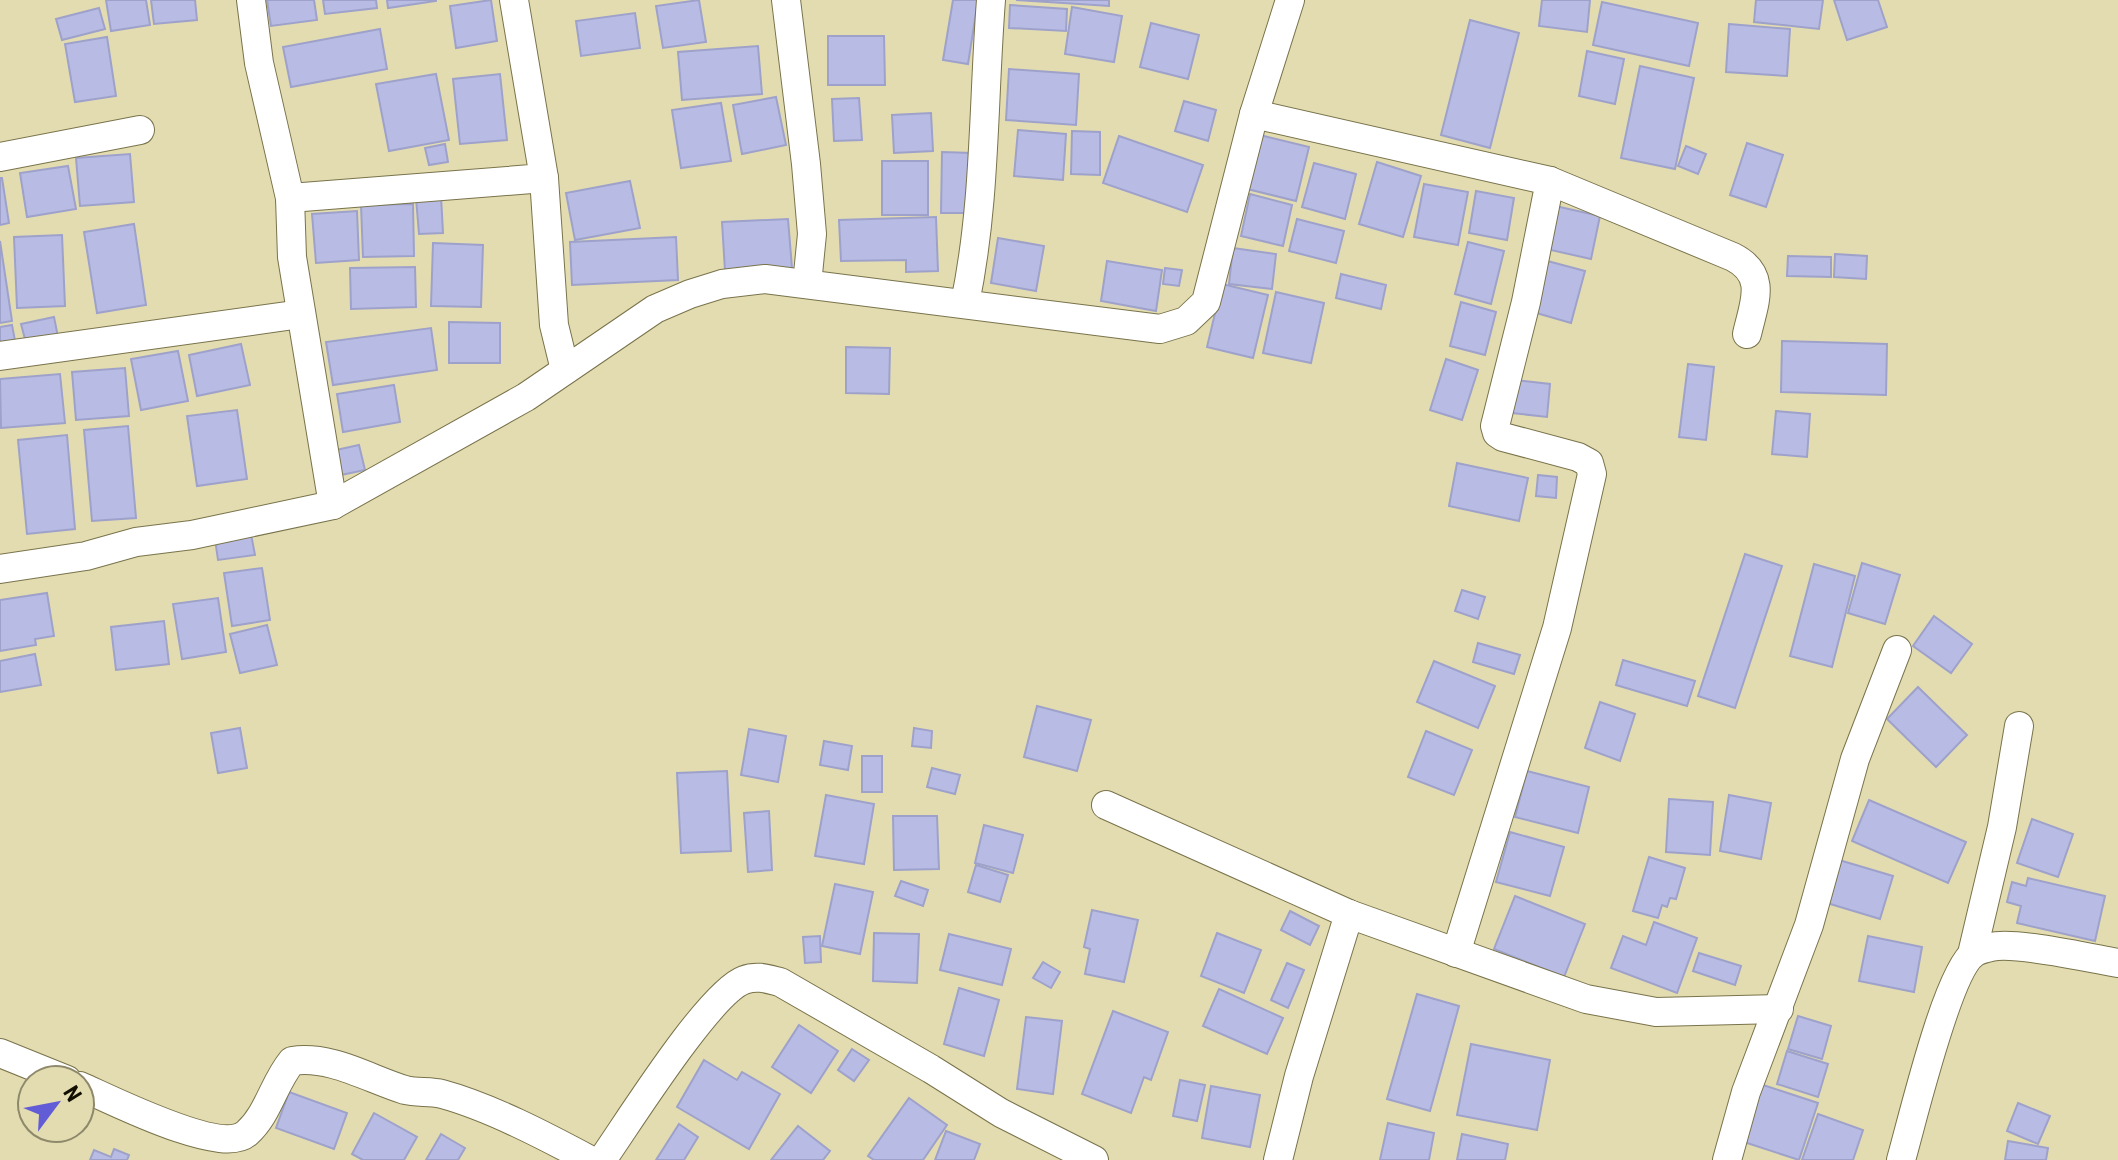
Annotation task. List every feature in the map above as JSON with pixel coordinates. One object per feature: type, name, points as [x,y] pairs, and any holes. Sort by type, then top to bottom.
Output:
[{"type":"street","points":[[251,0],[259,63],[290,198],[292,257],[333,505]]},
{"type":"street","points":[[514,0],[544,178],[554,325],[565,370]]},
{"type":"street","points":[[786,0],[811,220],[807,284]]},
{"type":"street","points":[[965,303],[976,252],[982,201],[991,0]]},
{"type":"street","points":[[0,569],[86,556],[136,542],[192,535],[333,505],[526,397],[655,309],[722,284],[765,279],[1160,329],[1186,321],[1206,302],[1254,114],[1290,0]]},
{"type":"street","points":[[1254,114],[1550,181],[1743,262],[1758,290],[1747,334]]},
{"type":"street","points":[[0,157],[140,130]]},
{"type":"street","points":[[290,198],[544,178]]},
{"type":"street","points":[[1456,953],[1557,628],[1592,474],[1589,463],[1578,457],[1503,437],[1497,433],[1495,426],[1526,302],[1550,181]]},
{"type":"street","points":[[0,356],[301,314]]},
{"type":"street","points":[[1727,1160],[1746,1092],[1809,925],[1855,759],[1897,650]]},
{"type":"street","points":[[1901,1160],[1937,1030],[1955,984],[1972,954],[2002,827],[2019,726]]},
{"type":"street","points":[[1106,805],[1349,914],[1586,999],[1656,1012],[1779,1009]]},
{"type":"street","points":[[1278,1160],[1299,1076],[1349,914]]},
{"type":"street","points":[[1972,954],[1993,946],[2017,947],[2118,963]]},
{"type":"street","points":[[602,1160],[702,1018],[729,988],[745,980],[762,977],[780,982],[1001,1113],[1094,1160]]},
{"type":"street","points":[[0,1053],[27,1064]]},
{"type":"street","points":[[96,1093],[168,1124],[207,1137],[232,1140],[244,1136],[262,1116],[281,1075],[292,1061],[309,1059],[407,1090],[441,1094],[540,1134],[590,1160]]},
{"type":"building","points":[[106,0],[146,0],[150,25],[111,31]]},
{"type":"building","points":[[151,0],[195,0],[197,20],[154,24]]},
{"type":"building","points":[[267,0],[314,0],[317,20],[271,26]]},
{"type":"building","points":[[323,0],[376,0],[377,8],[325,14]]},
{"type":"building","points":[[387,0],[436,0],[436,1],[388,8]]},
{"type":"building","points":[[491,0],[497,41],[456,48],[450,6]]},
{"type":"building","points":[[699,0],[706,42],[663,48],[656,6]]},
{"type":"building","points":[[953,0],[978,0],[968,64],[943,60]]},
{"type":"building","points":[[1016,0],[1109,0],[1109,6]]},
{"type":"building","points":[[1542,0],[1590,0],[1587,32],[1539,26]]},
{"type":"building","points":[[1756,0],[1823,0],[1819,29],[1754,22]]},
{"type":"building","points":[[1834,0],[1878,0],[1887,27],[1847,40]]},
{"type":"building","points":[[1602,2],[1698,23],[1689,66],[1593,45]]},
{"type":"building","points":[[1010,5],[1067,9],[1066,31],[1009,28]]},
{"type":"building","points":[[1072,7],[1122,16],[1114,62],[1065,54]]},
{"type":"building","points":[[99,8],[105,29],[62,40],[56,19]]},
{"type":"building","points":[[635,13],[640,48],[581,56],[576,21]]},
{"type":"building","points":[[1470,20],[1519,33],[1490,148],[1441,135]]},
{"type":"building","points":[[1151,23],[1199,35],[1188,79],[1140,67]]},
{"type":"building","points":[[1729,24],[1790,29],[1787,76],[1726,72]]},
{"type":"building","points":[[380,29],[387,69],[291,87],[283,47]]},
{"type":"building","points":[[828,36],[884,36],[885,85],[828,85]]},
{"type":"building","points":[[107,37],[116,96],[75,102],[65,44]]},
{"type":"building","points":[[758,46],[762,94],[682,100],[678,52]]},
{"type":"building","points":[[1587,51],[1624,59],[1615,104],[1579,96]]},
{"type":"building","points":[[1640,66],[1694,78],[1675,169],[1621,158]]},
{"type":"building","points":[[1009,69],[1079,74],[1076,125],[1006,120]]},
{"type":"building","points":[[436,74],[449,140],[389,151],[376,84]]},
{"type":"building","points":[[500,74],[507,140],[460,144],[453,79]]},
{"type":"building","points":[[776,97],[786,145],[742,154],[733,105]]},
{"type":"building","points":[[859,98],[862,140],[834,141],[832,99]]},
{"type":"building","points":[[1184,101],[1216,110],[1208,141],[1175,131]]},
{"type":"building","points":[[721,103],[731,161],[681,168],[672,110]]},
{"type":"building","points":[[931,113],[933,151],[894,153],[892,115]]},
{"type":"building","points":[[1018,130],[1066,134],[1063,180],[1014,176]]},
{"type":"building","points":[[1072,131],[1100,132],[1100,175],[1071,174]]},
{"type":"building","points":[[1260,135],[1309,147],[1296,201],[1247,189]]},
{"type":"building","points":[[1119,136],[1203,165],[1187,212],[1103,183]]},
{"type":"building","points":[[1747,143],[1783,155],[1766,207],[1730,195]]},
{"type":"building","points":[[445,144],[448,162],[429,165],[425,148]]},
{"type":"building","points":[[1686,146],[1706,154],[1698,174],[1678,166]]},
{"type":"building","points":[[942,152],[972,153],[971,213],[941,213]]},
{"type":"building","points":[[130,154],[134,202],[80,206],[76,158]]},
{"type":"building","points":[[882,161],[928,161],[928,215],[882,215]]},
{"type":"building","points":[[1377,162],[1421,176],[1403,237],[1359,224]]},
{"type":"building","points":[[1314,163],[1356,174],[1345,219],[1302,207]]},
{"type":"building","points":[[68,166],[76,209],[27,217],[20,173]]},
{"type":"building","points":[[0,178],[9,223],[0,225]]},
{"type":"building","points":[[630,181],[640,228],[575,240],[566,193]]},
{"type":"building","points":[[1424,184],[1468,192],[1458,245],[1414,237]]},
{"type":"building","points":[[1476,191],[1514,198],[1507,240],[1469,233]]},
{"type":"building","points":[[1250,194],[1292,205],[1283,246],[1241,236]]},
{"type":"building","points":[[441,196],[443,233],[419,234],[416,198]]},
{"type":"building","points":[[413,204],[414,256],[363,257],[361,205]]},
{"type":"building","points":[[1551,205],[1600,216],[1591,259],[1542,248]]},
{"type":"building","points":[[357,211],[359,260],[316,263],[312,214]]},
{"type":"building","points":[[936,217],[938,271],[906,272],[906,260],[841,261],[839,220]]},
{"type":"building","points":[[788,219],[792,268],[725,271],[722,222]]},
{"type":"building","points":[[1297,219],[1344,231],[1336,263],[1289,251]]},
{"type":"building","points":[[134,224],[146,305],[97,313],[84,232]]},
{"type":"building","points":[[62,235],[65,306],[17,308],[14,237]]},
{"type":"building","points":[[676,237],[678,280],[572,285],[570,242]]},
{"type":"building","points":[[998,238],[1044,246],[1036,291],[991,283]]},
{"type":"building","points":[[0,241],[12,321],[0,323]]},
{"type":"building","points":[[1468,242],[1504,251],[1491,304],[1455,294]]},
{"type":"building","points":[[433,243],[483,245],[481,307],[431,306]]},
{"type":"building","points":[[1233,248],[1276,254],[1272,289],[1229,284]]},
{"type":"building","points":[[1835,254],[1867,256],[1866,279],[1834,277]]},
{"type":"building","points":[[1788,256],[1831,257],[1831,277],[1787,276]]},
{"type":"building","points":[[1540,259],[1585,271],[1571,323],[1526,310]]},
{"type":"building","points":[[1107,261],[1162,270],[1156,311],[1101,301]]},
{"type":"building","points":[[415,267],[416,307],[351,309],[350,268]]},
{"type":"building","points":[[1165,268],[1182,270],[1179,286],[1163,284]]},
{"type":"building","points":[[1341,274],[1386,285],[1381,309],[1336,298]]},
{"type":"building","points":[[1222,284],[1268,295],[1253,358],[1207,347]]},
{"type":"building","points":[[1276,292],[1324,303],[1311,363],[1263,353]]},
{"type":"building","points":[[1461,302],[1496,312],[1485,355],[1450,346]]},
{"type":"building","points":[[54,317],[58,337],[26,343],[21,324]]},
{"type":"building","points":[[449,322],[500,323],[500,363],[449,363]]},
{"type":"building","points":[[12,325],[16,346],[0,349],[0,327]]},
{"type":"building","points":[[431,328],[437,370],[333,385],[326,342]]},
{"type":"building","points":[[1782,341],[1887,344],[1886,395],[1781,392]]},
{"type":"building","points":[[241,344],[250,385],[197,396],[189,355]]},
{"type":"building","points":[[846,347],[890,348],[889,394],[846,393]]},
{"type":"building","points":[[178,351],[188,401],[141,410],[131,359]]},
{"type":"building","points":[[1446,359],[1478,370],[1462,420],[1430,410]]},
{"type":"building","points":[[1688,364],[1714,367],[1706,440],[1679,437]]},
{"type":"building","points":[[125,368],[129,416],[76,420],[72,372]]},
{"type":"building","points":[[60,374],[65,423],[1,428],[0,379]]},
{"type":"building","points":[[1515,380],[1550,384],[1547,417],[1512,413]]},
{"type":"building","points":[[394,385],[400,422],[343,432],[337,394]]},
{"type":"building","points":[[237,410],[247,479],[197,486],[187,416]]},
{"type":"building","points":[[1776,411],[1810,414],[1807,457],[1772,454]]},
{"type":"building","points":[[128,426],[136,518],[92,521],[84,430]]},
{"type":"building","points":[[67,435],[75,529],[27,534],[18,440]]},
{"type":"building","points":[[359,445],[365,470],[341,475],[336,450]]},
{"type":"building","points":[[1457,463],[1528,478],[1519,521],[1449,506]]},
{"type":"building","points":[[1538,475],[1557,477],[1556,498],[1536,496]]},
{"type":"building","points":[[251,534],[255,555],[218,560],[215,539]]},
{"type":"building","points":[[1745,554],[1782,566],[1735,708],[1698,696]]},
{"type":"building","points":[[1862,563],[1900,575],[1885,624],[1848,613]]},
{"type":"building","points":[[1814,564],[1855,576],[1832,667],[1790,656]]},
{"type":"building","points":[[262,568],[270,620],[232,626],[224,573]]},
{"type":"building","points":[[1462,590],[1485,597],[1478,619],[1455,611]]},
{"type":"building","points":[[47,593],[54,636],[35,639],[36,645],[0,651],[0,600]]},
{"type":"building","points":[[218,598],[226,652],[182,659],[173,604]]},
{"type":"building","points":[[1934,616],[1972,644],[1951,673],[1913,646]]},
{"type":"building","points":[[164,621],[169,664],[116,670],[111,627]]},
{"type":"building","points":[[267,625],[277,665],[240,673],[230,634]]},
{"type":"building","points":[[1478,643],[1520,655],[1514,674],[1473,662]]},
{"type":"building","points":[[35,654],[41,685],[0,692],[0,661]]},
{"type":"building","points":[[1623,660],[1695,681],[1687,706],[1616,685]]},
{"type":"building","points":[[1434,661],[1495,686],[1478,728],[1417,702]]},
{"type":"building","points":[[1918,687],[1967,735],[1936,767],[1887,719]]},
{"type":"building","points":[[1600,702],[1635,714],[1620,761],[1585,748]]},
{"type":"building","points":[[1037,706],[1091,720],[1077,771],[1024,757]]},
{"type":"building","points":[[240,728],[247,768],[218,773],[211,733]]},
{"type":"building","points":[[914,728],[932,731],[931,748],[912,746]]},
{"type":"building","points":[[749,729],[786,736],[778,782],[741,775]]},
{"type":"building","points":[[1426,731],[1472,750],[1454,795],[1408,777]]},
{"type":"building","points":[[824,741],[852,746],[848,770],[820,765]]},
{"type":"building","points":[[862,756],[882,756],[882,792],[862,792]]},
{"type":"building","points":[[932,768],[960,775],[955,794],[927,787]]},
{"type":"building","points":[[727,771],[731,851],[681,853],[677,773]]},
{"type":"building","points":[[1527,771],[1589,787],[1578,833],[1515,817]]},
{"type":"building","points":[[826,795],[874,804],[864,864],[815,856]]},
{"type":"building","points":[[1729,795],[1771,803],[1761,859],[1720,851]]},
{"type":"building","points":[[1669,799],[1713,802],[1710,855],[1666,852]]},
{"type":"building","points":[[1869,800],[1966,842],[1948,883],[1852,841]]},
{"type":"building","points":[[769,811],[772,870],[748,872],[744,813]]},
{"type":"building","points":[[893,816],[937,816],[939,869],[894,870]]},
{"type":"building","points":[[2032,819],[2073,834],[2058,877],[2017,863]]},
{"type":"building","points":[[984,825],[1023,835],[1013,873],[975,863]]},
{"type":"building","points":[[1510,832],[1564,847],[1550,896],[1496,882]]},
{"type":"building","points":[[1649,857],[1685,868],[1676,899],[1670,898],[1667,907],[1662,905],[1658,918],[1633,911]]},
{"type":"building","points":[[1839,860],[1893,876],[1880,919],[1827,903]]},
{"type":"building","points":[[976,865],[1008,875],[1000,902],[968,892]]},
{"type":"building","points":[[2028,878],[2105,896],[2095,941],[2017,923],[2021,906],[2007,902],[2012,882],[2026,886]]},
{"type":"building","points":[[901,881],[928,890],[923,906],[895,896]]},
{"type":"building","points":[[835,884],[873,892],[860,954],[822,946]]},
{"type":"building","points":[[1515,896],[1585,924],[1564,977],[1494,949]]},
{"type":"building","points":[[1092,910],[1138,920],[1124,982],[1085,974],[1090,949],[1084,947]]},
{"type":"building","points":[[1290,911],[1319,926],[1310,945],[1281,930]]},
{"type":"building","points":[[1654,922],[1697,938],[1677,993],[1611,968],[1623,936],[1646,945]]},
{"type":"building","points":[[874,933],[919,934],[917,983],[873,981]]},
{"type":"building","points":[[1217,933],[1261,950],[1244,993],[1201,976]]},
{"type":"building","points":[[949,934],[1011,949],[1002,985],[940,970]]},
{"type":"building","points":[[820,936],[821,962],[805,963],[803,937]]},
{"type":"building","points":[[1868,936],[1922,947],[1914,992],[1859,981]]},
{"type":"building","points":[[1699,953],[1741,966],[1735,985],[1693,971]]},
{"type":"building","points":[[1043,962],[1060,972],[1051,988],[1033,978]]},
{"type":"building","points":[[1287,963],[1304,970],[1288,1008],[1271,1000]]},
{"type":"building","points":[[959,988],[999,1000],[984,1056],[944,1044]]},
{"type":"building","points":[[1219,989],[1283,1018],[1267,1054],[1203,1026]]},
{"type":"building","points":[[1417,994],[1459,1006],[1430,1111],[1387,1099]]},
{"type":"building","points":[[1113,1011],[1168,1032],[1151,1080],[1144,1077],[1131,1113],[1082,1094]]},
{"type":"building","points":[[1798,1016],[1831,1026],[1822,1059],[1788,1049]]},
{"type":"building","points":[[1026,1017],[1062,1021],[1053,1094],[1017,1089]]},
{"type":"building","points":[[799,1025],[838,1051],[811,1093],[772,1067]]},
{"type":"building","points":[[1471,1044],[1550,1060],[1537,1130],[1457,1115]]},
{"type":"building","points":[[852,1049],[869,1060],[854,1081],[838,1070]]},
{"type":"building","points":[[1787,1051],[1828,1064],[1818,1097],[1777,1084]]},
{"type":"building","points":[[704,1060],[737,1080],[742,1072],[780,1094],[749,1149],[677,1107]]},
{"type":"building","points":[[1180,1080],[1205,1085],[1197,1121],[1173,1116]]},
{"type":"building","points":[[1760,1084],[1818,1103],[1799,1160],[1741,1141]]},
{"type":"building","points":[[1211,1086],[1260,1095],[1250,1147],[1202,1138]]},
{"type":"building","points":[[289,1092],[347,1113],[334,1149],[276,1128]]},
{"type":"building","points":[[909,1098],[947,1125],[923,1160],[874,1160],[868,1156]]},
{"type":"building","points":[[2018,1103],[2050,1116],[2038,1144],[2007,1131]]},
{"type":"building","points":[[374,1113],[417,1137],[404,1160],[363,1160],[352,1154]]},
{"type":"building","points":[[1818,1114],[1863,1130],[1853,1160],[1802,1160]]},
{"type":"building","points":[[1388,1123],[1434,1133],[1429,1160],[1380,1160]]},
{"type":"building","points":[[679,1124],[698,1137],[684,1160],[656,1160]]},
{"type":"building","points":[[798,1126],[830,1151],[823,1160],[771,1160]]},
{"type":"building","points":[[946,1131],[980,1144],[974,1160],[935,1160]]},
{"type":"building","points":[[441,1134],[465,1148],[458,1160],[426,1160]]},
{"type":"building","points":[[1462,1134],[1508,1144],[1505,1160],[1457,1160]]},
{"type":"building","points":[[2008,1141],[2048,1148],[2046,1160],[2005,1160]]},
{"type":"building","points":[[114,1149],[129,1155],[127,1160],[90,1160],[94,1150],[111,1157]]}]
